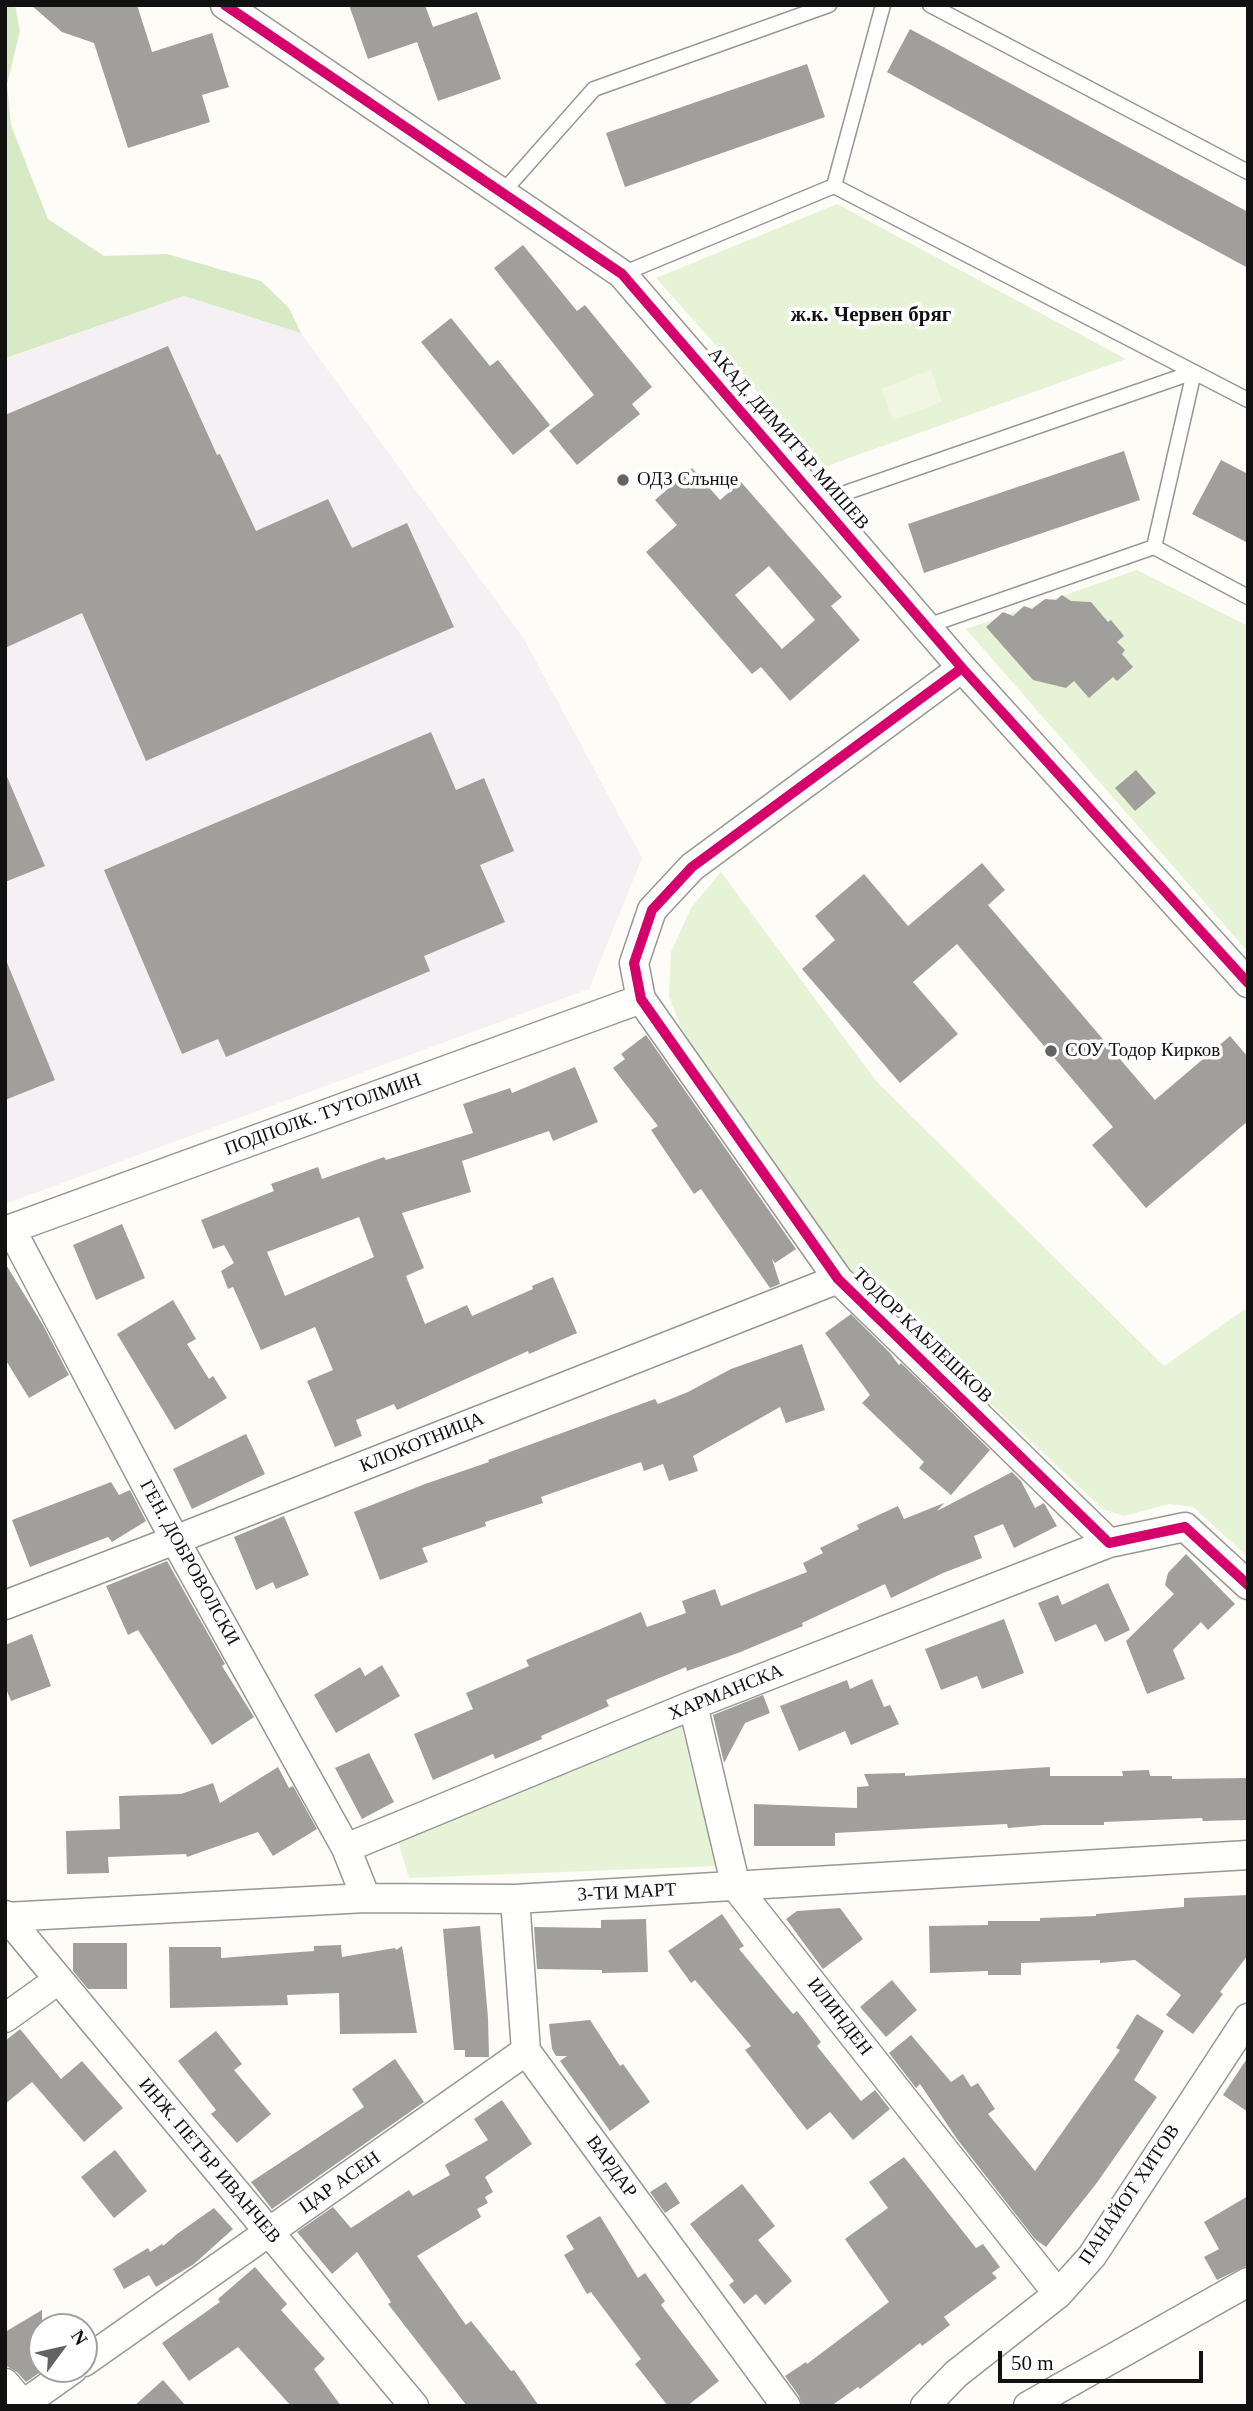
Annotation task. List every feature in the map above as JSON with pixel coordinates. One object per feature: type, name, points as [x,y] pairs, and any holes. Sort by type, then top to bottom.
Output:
[{"type":"street","name":"АКАД. ДИМИТЪР МИШЕВ","points":[[225,5],[622,274],[962,668],[1248,983]]},
{"type":"street","points":[[641,999],[634,963],[652,910],[692,867],[962,668]]},
{"type":"street","name":"ПОДПОЛК. ТУТОЛМИН","points":[[8,1230],[641,999]]},
{"type":"street","name":"ТОДОР КАБЛЕШКОВ","points":[[641,999],[838,1279],[1109,1543]]},
{"type":"street","name":"ГЕН. ДОБРОВОЛСКИ","points":[[8,1230],[346,1848],[366,1898]]},
{"type":"street","name":"КЛОКОТНИЦА","points":[[5,1605],[838,1279]]},
{"type":"street","points":[[1109,1543],[1185,1527],[1248,1585]]},
{"type":"street","name":"ХАРМАНСКА","points":[[346,1848],[693,1705],[1109,1543]]},
{"type":"street","name":"ИЛИНДЕН","points":[[693,1705],[736,1887],[1058,2294]]},
{"type":"street","name":"3-ТИ МАРТ","points":[[6,1916],[366,1898],[515,1899],[1248,1855]]},
{"type":"street","points":[[515,1899],[526,2051]]},
{"type":"street","name":"ИНЖ. ПЕТЪР ИВАНЧЕВ","points":[[6,1916],[414,2406]]},
{"type":"street","points":[[5,2018],[58,1980]]},
{"type":"street","name":"ПАНАЙОТ ХИТОВ","points":[[925,2406],[956,2374],[1058,2294],[1092,2256],[1248,2018]]},
{"type":"street","name":"ЦАР АСЕН","points":[[98,2351],[526,2051]]},
{"type":"street","name":"ВАРДАР","points":[[526,2051],[786,2406]]},
{"type":"street","points":[[1028,2406],[1248,2282]]},
{"type":"street","points":[[5,2382],[23,2405],[54,2383]]},
{"type":"lane","points":[[502,193],[594,89],[829,5]]},
{"type":"lane","points":[[834,186],[883,5]]},
{"type":"lane","points":[[930,5],[946,9],[1248,173]]},
{"type":"lane","points":[[622,274],[834,186],[1248,400]]},
{"type":"lane","points":[[819,502],[1194,372]]},
{"type":"lane","points":[[1154,547],[1194,372]]},
{"type":"lane","points":[[927,626],[1154,547],[1248,597]]},
{"type":"shaded area","points":[[184,296],[301,333],[524,639],[642,858],[589,989],[5,1204],[5,355],[7,358]]},
{"type":"green space","points":[[5,5],[15,5],[20,31],[7,84],[11,125],[48,219],[104,256],[167,254],[261,281],[289,308],[301,333],[184,296],[6,358]]},
{"type":"green space","points":[[837,204],[1126,359],[824,467],[656,278]]},
{"type":"green space","points":[[931,370],[942,402],[893,420],[881,389]]},
{"type":"green space","points":[[1137,570],[1248,626],[1248,952],[966,629]]},
{"type":"green space","points":[[721,872],[876,1081],[1164,1366],[1248,1307],[1248,1557],[1193,1507],[1169,1504],[1124,1516],[1103,1509],[849,1271],[685,1038],[669,996],[671,952],[691,908]]},
{"type":"green space","points":[[681,1725],[716,1866],[409,1878],[397,1838]]},
{"type":"building","points":[[31,5],[137,5],[152,52],[212,33],[229,87],[202,95],[210,122],[128,148],[94,43],[62,32]]},
{"type":"building","points":[[349,5],[425,5],[433,27],[477,12],[501,79],[438,101],[417,42],[368,59]]},
{"type":"building","points":[[910,29],[1248,212],[1248,268],[887,72]]},
{"type":"building","points":[[807,64],[825,117],[625,187],[606,133]]},
{"type":"building","points":[[523,245],[577,311],[585,305],[652,387],[632,404],[640,414],[577,465],[549,431],[594,395],[494,268]]},
{"type":"building","points":[[451,318],[490,366],[498,360],[550,425],[513,455],[421,342]]},
{"type":"building","points":[[168,346],[217,455],[220,454],[256,531],[328,499],[352,548],[407,523],[454,627],[146,761],[82,613],[5,648],[5,415]]},
{"type":"building","points":[[1124,451],[1140,500],[924,573],[908,524]]},
{"type":"building","points":[[1221,460],[1248,474],[1248,543],[1192,514]]},
{"type":"building","points":[[692,468],[720,500],[741,482],[842,597],[831,606],[860,640],[790,701],[761,667],[752,674],[646,552],[677,525],[655,500]],"holes":[[[769,566],[815,620],[782,649],[735,595]]]},
{"type":"building","points":[[1062,595],[1071,601],[1091,602],[1108,622],[1111,620],[1124,636],[1117,642],[1125,650],[1122,654],[1133,667],[1117,681],[1113,677],[1089,698],[1074,681],[1066,688],[1033,680],[986,627],[1003,612],[1013,616],[1024,606],[1032,609],[1045,599],[1056,600]]},
{"type":"building","points":[[431,732],[456,790],[484,778],[514,851],[480,865],[505,922],[424,956],[430,971],[226,1057],[218,1039],[182,1054],[104,870]]},
{"type":"building","points":[[1136,770],[1156,793],[1135,811],[1115,788]]},
{"type":"building","points":[[5,772],[45,866],[5,882]]},
{"type":"building","points":[[982,863],[1005,890],[988,905],[1155,1100],[1230,1036],[1248,1057],[1248,1121],[1146,1208],[1092,1145],[1113,1127],[957,944],[913,982],[958,1034],[900,1083],[802,969],[835,940],[815,916],[864,874],[908,926]]},
{"type":"building","points":[[5,961],[55,1080],[5,1100]]},
{"type":"building","points":[[646,1035],[796,1249],[775,1263],[772,1259],[780,1284],[770,1288],[701,1189],[694,1194],[651,1130],[658,1126],[613,1068],[625,1059],[621,1054]]},
{"type":"building","points":[[575,1067],[598,1122],[553,1141],[549,1131],[462,1161],[471,1192],[402,1213],[424,1268],[406,1276],[425,1324],[467,1305],[472,1316],[533,1289],[532,1286],[553,1277],[577,1333],[529,1354],[528,1351],[397,1410],[394,1404],[356,1420],[362,1436],[335,1447],[307,1381],[333,1370],[315,1327],[261,1350],[233,1287],[228,1289],[221,1271],[234,1263],[224,1245],[213,1249],[201,1220],[274,1191],[271,1184],[318,1167],[322,1179],[384,1157],[386,1160],[473,1133],[463,1104],[510,1088],[512,1093]],"holes":[[[359,1217],[374,1257],[285,1296],[267,1252]]]},
{"type":"building","points":[[122,1224],[145,1278],[96,1300],[73,1245]]},
{"type":"building","points":[[5,1263],[43,1325],[69,1375],[29,1398],[5,1359]]},
{"type":"building","points":[[173,1300],[196,1339],[187,1344],[209,1379],[213,1376],[227,1398],[175,1430],[117,1334]]},
{"type":"building","points":[[851,1314],[899,1365],[901,1363],[990,1450],[951,1495],[919,1468],[924,1462],[862,1403],[870,1395],[825,1333]]},
{"type":"building","points":[[802,1344],[825,1410],[786,1423],[780,1407],[693,1456],[698,1471],[669,1481],[663,1464],[644,1471],[641,1462],[541,1497],[543,1503],[485,1522],[486,1526],[422,1548],[428,1562],[380,1580],[354,1512],[655,1399],[658,1404],[688,1392],[731,1369]]},
{"type":"building","points":[[246,1434],[265,1474],[192,1509],[173,1469]]},
{"type":"building","points":[[1012,1472],[1021,1481],[1035,1508],[1044,1503],[1057,1526],[1014,1548],[1003,1524],[974,1536],[982,1558],[891,1598],[885,1584],[802,1623],[803,1626],[687,1671],[686,1667],[606,1700],[609,1706],[541,1736],[542,1739],[495,1759],[493,1754],[433,1780],[414,1734],[473,1709],[466,1693],[529,1666],[526,1660],[641,1612],[647,1627],[686,1613],[682,1601],[715,1589],[721,1606],[807,1572],[803,1563],[823,1553],[820,1548],[859,1529],[857,1525],[898,1506],[904,1519],[944,1503],[937,1511]]},
{"type":"building","points":[[111,1482],[119,1495],[130,1490],[146,1521],[112,1542],[108,1537],[30,1567],[12,1520]]},
{"type":"building","points":[[284,1516],[309,1575],[276,1589],[273,1582],[256,1590],[234,1537]]},
{"type":"building","points":[[1186,1554],[1235,1604],[1208,1630],[1201,1622],[1173,1650],[1185,1679],[1147,1694],[1126,1641],[1174,1594],[1165,1585],[1168,1573]]},
{"type":"building","points":[[167,1561],[225,1664],[222,1666],[254,1717],[212,1745],[138,1630],[128,1635],[106,1586]]},
{"type":"building","points":[[1108,1583],[1130,1630],[1105,1642],[1096,1624],[1055,1642],[1038,1603],[1058,1595],[1062,1605]]},
{"type":"building","points":[[1004,1619],[1024,1673],[982,1689],[977,1676],[941,1690],[925,1649]]},
{"type":"building","points":[[32,1634],[51,1686],[11,1701],[5,1686],[5,1645]]},
{"type":"building","points":[[382,1665],[400,1696],[336,1733],[314,1695],[360,1667],[365,1676]]},
{"type":"building","points":[[872,1679],[884,1707],[890,1705],[899,1724],[851,1745],[845,1731],[799,1751],[780,1706],[847,1680],[850,1689]]},
{"type":"building","points":[[763,1695],[770,1713],[745,1723],[724,1763],[713,1715]]},
{"type":"building","points":[[369,1753],[394,1802],[362,1819],[335,1768]]},
{"type":"building","points":[[278,1767],[289,1788],[293,1786],[317,1829],[273,1856],[258,1832],[187,1857],[186,1854],[108,1857],[109,1873],[67,1874],[66,1831],[120,1829],[119,1796],[181,1794],[213,1783],[220,1803]]},
{"type":"building","points":[[1050,1767],[1050,1776],[1123,1776],[1122,1771],[1149,1770],[1150,1776],[1172,1776],[1172,1779],[1248,1778],[1248,1820],[1203,1821],[1202,1818],[1008,1828],[1007,1824],[835,1833],[835,1846],[754,1846],[754,1804],[857,1808],[857,1787],[869,1786],[864,1774],[905,1773],[905,1776]]},
{"type":"building","points":[[1248,1895],[1248,1955],[1193,2034],[1166,2015],[1181,1995],[1135,1960],[1021,1963],[1021,1975],[988,1975],[988,1971],[930,1973],[929,1926],[988,1925],[988,1921],[1040,1921],[1040,1918],[1096,1916],[1184,1907],[1184,1898]]},
{"type":"building","points":[[840,1908],[863,1939],[823,1969],[786,1919],[797,1911]]},
{"type":"building","points":[[722,1914],[744,1946],[739,1949],[793,2014],[797,2011],[821,2042],[817,2046],[861,2101],[875,2090],[890,2109],[853,2140],[830,2112],[807,2130],[745,2050],[751,2046],[695,1980],[691,1983],[668,1951]]},
{"type":"building","points":[[646,1919],[648,1972],[602,1973],[602,1970],[537,1969],[534,1927],[601,1928],[601,1920]]},
{"type":"building","points":[[480,1926],[489,2057],[465,2057],[465,2050],[454,2050],[443,1929]]},
{"type":"building","points":[[73,1943],[127,1943],[127,1989],[88,1989],[73,1971]]},
{"type":"building","points":[[341,1945],[342,1957],[395,1948],[396,1950],[402,1946],[417,2033],[340,2034],[339,1993],[287,1995],[288,2005],[170,2008],[169,1947],[221,1947],[221,1958],[314,1951],[314,1946]]},
{"type":"building","points":[[892,1980],[917,2010],[886,2037],[860,2007]]},
{"type":"building","points":[[1137,2014],[1164,2031],[1134,2080],[1157,2097],[1096,2184],[1046,2247],[1035,2239],[957,2139],[920,2084],[916,2088],[889,2053],[911,2035],[951,2082],[963,2074],[971,2087],[978,2083],[995,2109],[988,2114],[1035,2171],[1120,2050],[1116,2048]]},
{"type":"building","points":[[590,2020],[620,2066],[623,2064],[650,2102],[610,2131],[560,2061],[567,2056],[556,2056],[552,2049],[549,2024]]},
{"type":"building","points":[[20,2029],[61,2079],[82,2061],[123,2108],[84,2142],[32,2082],[5,2104],[5,2041]]},
{"type":"building","points":[[216,2031],[242,2064],[234,2070],[271,2114],[237,2143],[211,2114],[216,2110],[178,2061]]},
{"type":"building","points":[[1248,2057],[1248,2112],[1223,2095]]},
{"type":"building","points":[[395,2059],[424,2102],[272,2209],[251,2182],[364,2107],[352,2089]]},
{"type":"building","points":[[502,2100],[532,2144],[485,2177],[493,2192],[485,2197],[488,2203],[477,2209],[481,2217],[417,2256],[466,2325],[471,2321],[511,2371],[514,2370],[539,2406],[467,2406],[388,2304],[391,2302],[357,2252],[332,2274],[297,2232],[333,2207],[351,2228],[409,2190],[413,2196],[450,2175],[445,2165],[488,2140],[474,2119]]},
{"type":"building","points":[[115,2150],[147,2191],[114,2218],[81,2177]]},
{"type":"building","points":[[904,2157],[976,2248],[983,2244],[1000,2267],[992,2273],[997,2278],[944,2317],[950,2325],[922,2346],[920,2343],[860,2389],[858,2387],[831,2406],[802,2406],[799,2396],[785,2376],[806,2362],[807,2364],[889,2302],[845,2239],[888,2208],[869,2182]]},
{"type":"building","points":[[666,2182],[680,2203],[665,2213],[650,2192]]},
{"type":"building","points":[[742,2184],[775,2226],[758,2240],[792,2281],[765,2305],[756,2294],[744,2304],[729,2285],[734,2281],[690,2224]]},
{"type":"building","points":[[1248,2196],[1248,2265],[1217,2280],[1204,2257],[1219,2249],[1204,2222]]},
{"type":"building","points":[[214,2208],[233,2229],[194,2264],[156,2287],[149,2275],[124,2289],[113,2269],[148,2248],[150,2252],[162,2244],[163,2246]]},
{"type":"building","points":[[600,2216],[638,2278],[645,2273],[665,2301],[661,2305],[719,2381],[687,2406],[668,2406],[635,2364],[641,2359],[591,2292],[587,2294],[564,2255],[574,2249],[566,2236]]},
{"type":"building","points":[[255,2267],[287,2304],[281,2310],[325,2359],[314,2369],[341,2406],[291,2406],[238,2347],[189,2381],[162,2343],[220,2302],[218,2299]]},
{"type":"building","points":[[28,2318],[26,2382],[17,2372],[5,2365],[5,2332]]},
{"type":"building","points":[[163,2380],[186,2406],[134,2406]]},
{"type":"cycle path","points":[[225,5],[622,274],[962,668],[1248,983]]},
{"type":"cycle path","points":[[962,668],[692,867],[652,910],[634,963],[641,999],[838,1279],[1109,1543],[1185,1527],[1248,1585]]},
{"type":"place","name":"ОДЗ Слънце","points":[[623,480]]},
{"type":"place","name":"СОУ Тодор Кирков","points":[[1051,1051]]},
{"type":"district","name":"ж.к. Червен бряг","points":[[871,316]]}]
